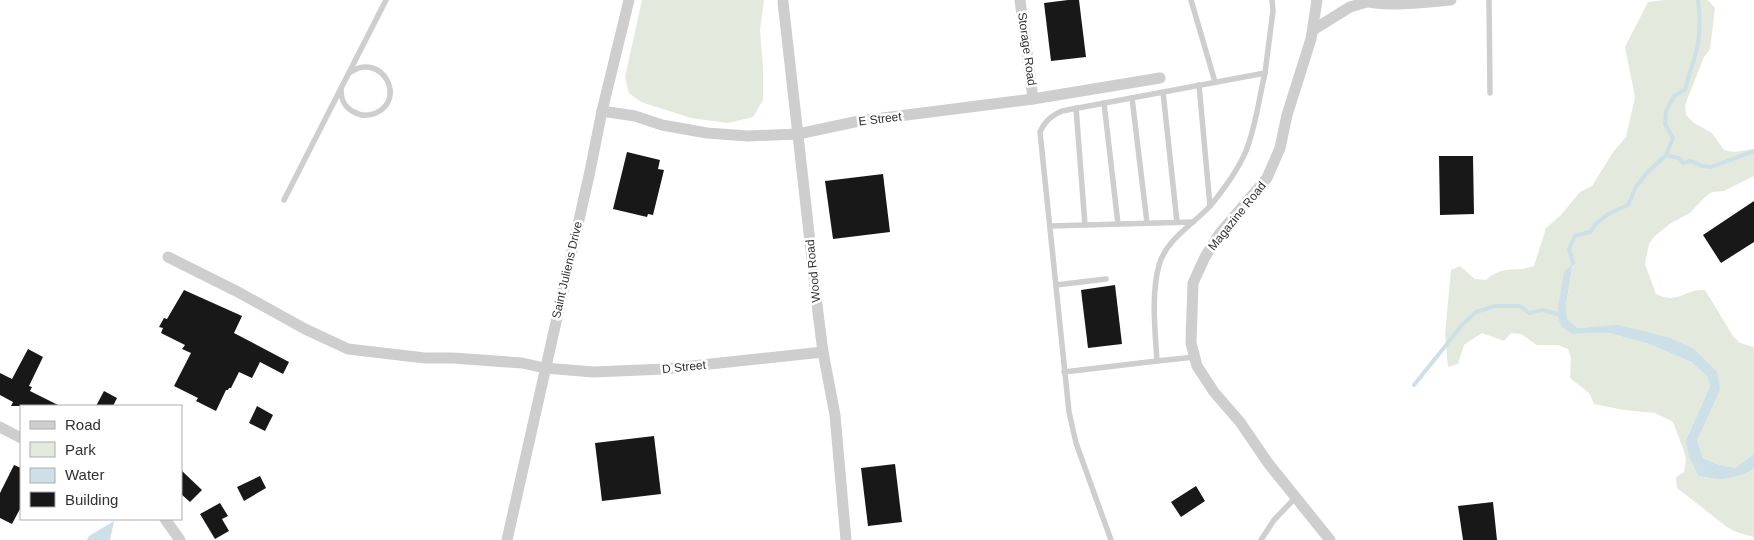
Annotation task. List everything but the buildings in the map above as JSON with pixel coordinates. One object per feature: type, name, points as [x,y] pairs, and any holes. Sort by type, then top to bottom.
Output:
[{"type":"street","name":"Saint Juliens Drive","points":[[507,540],[602,111],[629,0]]},
{"type":"street","name":"Storage Road","points":[[1020,0],[1033,99]]},
{"type":"street","name":"Magazine Road","points":[[1317,0],[1313,30],[1287,115],[1280,148],[1268,178],[1220,233],[1205,257],[1193,283],[1191,343],[1197,366],[1214,392],[1240,422],[1268,463],[1330,540]]},
{"type":"street","points":[[1313,30],[1350,6],[1364,1],[1401,4],[1451,0]]},
{"type":"street","name":"Wood Road","points":[[783,2],[823,352],[835,415],[846,540]]},
{"type":"street","name":"E Street","points":[[602,111],[635,116],[662,124],[707,133],[748,136],[798,134],[859,121],[1033,99],[1160,78]]},
{"type":"street","name":"D Street","points":[[168,256],[305,329],[348,349],[425,358],[522,363],[545,368],[593,372],[664,369],[823,352]]},
{"type":"street","points":[[1,430],[20,438]]},
{"type":"street","points":[[166,520],[180,540]]},
{"type":"lane","points":[[284,200],[386,0]]},
{"type":"lane","points":[[1191,0],[1216,82]]},
{"type":"lane","points":[[1157,361],[1155,312],[1159,266],[1170,244],[1210,206],[1231,179],[1246,151],[1255,122],[1265,73],[1273,11],[1272,0]]},
{"type":"lane","points":[[1489,0],[1490,93]]},
{"type":"lane","points":[[341,88],[344,102],[348,108],[362,116],[379,112],[385,107],[390,91],[385,75],[371,67],[363,66],[349,73]]},
{"type":"lane","points":[[1111,540],[1076,443],[1069,412],[1040,132],[1043,124],[1062,111],[1265,73]]},
{"type":"lane","points":[[1199,85],[1210,206]]},
{"type":"lane","points":[[1163,92],[1177,222]]},
{"type":"lane","points":[[1132,98],[1146,223]]},
{"type":"lane","points":[[1104,103],[1118,224]]},
{"type":"lane","points":[[1076,108],[1085,225]]},
{"type":"lane","points":[[1050,226],[1193,222]]},
{"type":"lane","points":[[1056,284],[1106,279]]},
{"type":"lane","points":[[1064,372],[1195,357]]},
{"type":"lane","points":[[1261,540],[1274,520],[1297,497]]},
{"type":"green space","points":[[642,0],[764,0],[760,30],[763,100],[753,117],[728,123],[691,118],[641,102],[629,93],[625,77]]},
{"type":"green space","points":[[1708,0],[1715,8],[1710,49],[1704,57],[1685,105],[1686,115],[1694,123],[1712,133],[1724,150],[1734,152],[1754,149],[1754,176],[1724,191],[1712,192],[1690,213],[1671,223],[1655,236],[1649,244],[1645,264],[1656,294],[1670,298],[1698,290],[1705,290],[1733,336],[1740,343],[1754,347],[1754,454],[1735,468],[1717,464],[1703,458],[1697,440],[1707,416],[1717,372],[1668,337],[1618,326],[1578,328],[1567,319],[1566,306],[1573,264],[1557,314],[1572,334],[1609,333],[1649,344],[1691,362],[1707,376],[1710,386],[1686,440],[1699,476],[1714,479],[1728,478],[1754,469],[1754,537],[1736,532],[1727,527],[1677,488],[1676,477],[1684,472],[1686,460],[1673,422],[1655,413],[1624,410],[1594,404],[1590,394],[1570,378],[1571,358],[1568,349],[1558,345],[1537,345],[1521,334],[1511,333],[1504,341],[1482,333],[1464,345],[1458,364],[1448,367],[1445,334],[1451,270],[1460,266],[1475,279],[1486,280],[1504,270],[1534,266],[1546,228],[1561,215],[1580,192],[1592,186],[1613,152],[1626,137],[1635,97],[1625,47],[1648,2]]},
{"type":"water","points":[[1573,263],[1566,305],[1567,319],[1578,328],[1618,325],[1668,337],[1694,349],[1717,372],[1720,390],[1697,440],[1703,458],[1717,464],[1735,468],[1754,454],[1754,469],[1728,479],[1699,476],[1689,457],[1686,440],[1710,386],[1707,376],[1691,362],[1649,344],[1609,333],[1572,334],[1561,326],[1557,314],[1564,272]]},
{"type":"water","points":[[114,521],[110,540],[87,540],[89,536]]},
{"type":"waterway","points":[[1573,263],[1569,249],[1575,236],[1590,232],[1608,214],[1628,205],[1636,187],[1646,174],[1666,155],[1673,138],[1665,124],[1666,111],[1674,96],[1685,90],[1695,56],[1699,33],[1698,0]]},
{"type":"waterway","points":[[1666,155],[1679,158],[1683,163],[1691,161],[1702,166],[1711,167],[1754,151]]},
{"type":"waterway","points":[[1414,385],[1463,324],[1476,312],[1495,306],[1520,306],[1529,313],[1543,310],[1557,314]]}]
